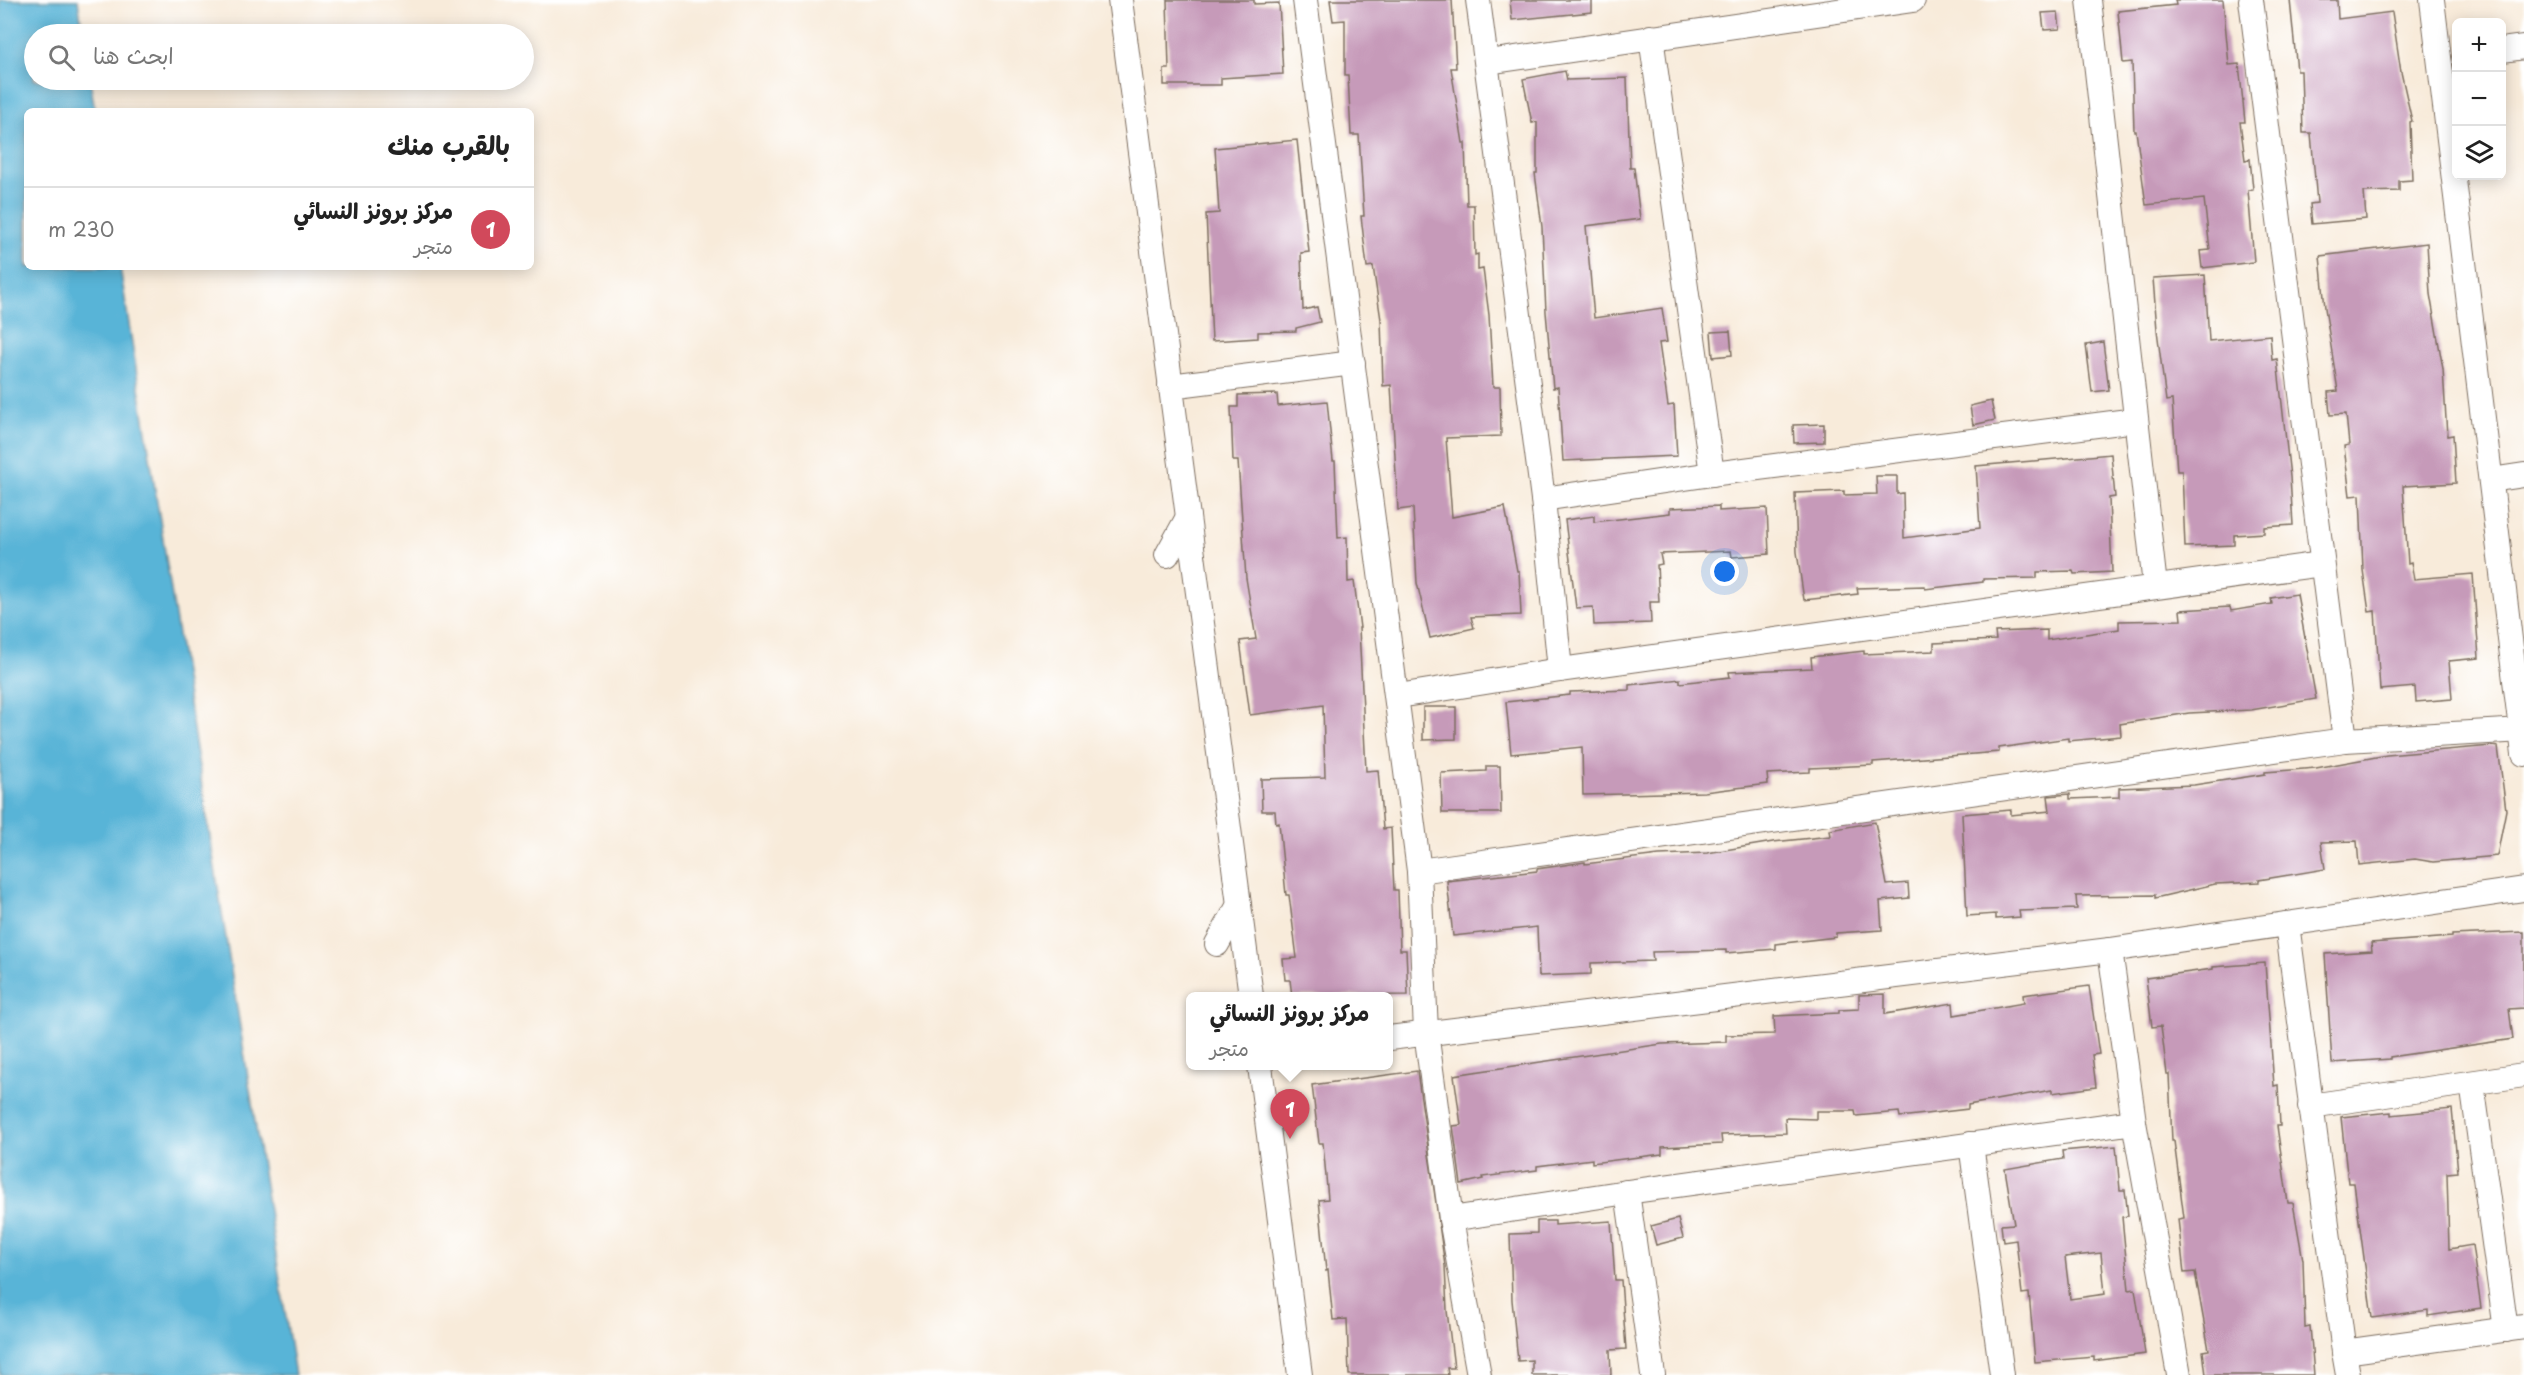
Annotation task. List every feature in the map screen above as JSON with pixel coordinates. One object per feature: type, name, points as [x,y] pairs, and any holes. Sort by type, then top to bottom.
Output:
[{"type":"street","points":[[1120,0],[1250,992]]},
{"type":"street","points":[[1305,0],[1398,696],[1419,871],[1426,1032],[1451,1219],[1479,1375]]},
{"type":"street","points":[[1479,0],[1543,498],[1560,670]]},
{"type":"street","points":[[1488,62],[1913,0]]},
{"type":"street","points":[[2089,0],[2156,586]]},
{"type":"street","points":[[2251,0],[2345,741]]},
{"type":"street","points":[[2433,0],[2448,57],[2491,480],[2524,754]]},
{"type":"street","points":[[1651,37],[1712,474]]},
{"type":"street","points":[[2506,49],[2524,47]]},
{"type":"street","points":[[1170,386],[1353,363]]},
{"type":"street","points":[[1543,498],[2136,420]]},
{"type":"street","points":[[2491,480],[2524,475]]},
{"type":"street","points":[[1167,555],[1188,517]]},
{"type":"street","points":[[1398,696],[1560,670],[2322,564]]},
{"type":"street","points":[[1419,871],[2345,741],[2522,730]]},
{"type":"street","points":[[1393,1037],[2110,950],[2524,889]]},
{"type":"street","points":[[1217,944],[1239,904]]},
{"type":"street","points":[[2287,924],[2346,1364],[2515,1328],[2472,1083]]},
{"type":"street","points":[[2110,950],[2134,1122],[2179,1375]]},
{"type":"street","points":[[1261,1070],[1300,1375]]},
{"type":"street","points":[[2310,1106],[2524,1075]]},
{"type":"street","points":[[1451,1219],[1628,1192],[2134,1122]]},
{"type":"street","points":[[1971,1144],[2002,1375]]},
{"type":"street","points":[[1628,1192],[1653,1375]]},
{"type":"water","points":[[0,0],[78,0],[82,24],[24,24],[24,90],[92,90],[95,108],[24,108],[24,270],[120,270],[295,1375],[0,1375]]},
{"type":"building","points":[[1167,0],[1254,0],[1254,4],[1279,3],[1283,74],[1221,78],[1221,85],[1164,85],[1164,69],[1169,69]]},
{"type":"building","points":[[1330,0],[1452,0],[1456,68],[1451,68],[1463,143],[1465,143],[1467,205],[1474,205],[1475,255],[1478,254],[1478,270],[1483,269],[1489,315],[1493,387],[1500,387],[1501,436],[1446,438],[1452,517],[1505,507],[1517,571],[1519,571],[1521,615],[1471,617],[1474,628],[1430,638],[1417,583],[1413,508],[1398,510],[1391,385],[1383,386],[1381,320],[1373,266],[1367,267],[1361,216],[1364,216],[1359,135],[1351,135],[1348,75],[1345,75],[1345,20],[1333,21]]},
{"type":"building","points":[[1510,0],[1592,0],[1592,12],[1512,20]]},
{"type":"building","points":[[2175,0],[2223,0],[2229,65],[2239,64],[2245,122],[2240,122],[2245,160],[2250,159],[2253,189],[2248,190],[2254,262],[2202,268],[2200,251],[2210,250],[2204,199],[2146,205],[2136,131],[2134,131],[2132,62],[2123,63],[2118,11],[2176,5]]},
{"type":"building","points":[[2290,0],[2337,0],[2338,19],[2392,12],[2401,72],[2412,121],[2410,122],[2412,180],[2399,181],[2399,191],[2364,192],[2366,219],[2312,224],[2310,204],[2317,203],[2311,133],[2303,133],[2301,71],[2297,71]]},
{"type":"building","points":[[2058,12],[2060,29],[2044,30],[2042,13]]},
{"type":"building","points":[[1565,71],[1567,80],[1627,78],[1630,168],[1634,168],[1640,219],[1586,226],[1594,318],[1662,308],[1667,342],[1659,343],[1668,406],[1674,405],[1677,456],[1563,461],[1558,387],[1553,388],[1546,312],[1542,227],[1535,173],[1537,173],[1537,122],[1532,123],[1523,79]]},
{"type":"building","points":[[1297,140],[1309,252],[1301,253],[1303,310],[1317,307],[1320,322],[1296,328],[1296,331],[1258,332],[1258,338],[1212,341],[1206,214],[1219,213],[1215,148]]},
{"type":"building","points":[[2427,243],[2430,294],[2443,369],[2447,436],[2453,435],[2456,483],[2403,486],[2408,564],[2411,563],[2414,579],[2473,574],[2479,658],[2449,661],[2452,699],[2416,702],[2415,687],[2380,690],[2375,611],[2369,612],[2363,570],[2360,495],[2350,496],[2344,446],[2349,445],[2346,414],[2330,415],[2328,392],[2338,391],[2325,308],[2320,256]]},
{"type":"building","points":[[2205,275],[2209,341],[2270,335],[2272,360],[2277,359],[2293,525],[2264,527],[2264,533],[2234,535],[2234,545],[2185,547],[2182,471],[2177,471],[2172,400],[2166,401],[2153,278]]},
{"type":"building","points":[[1730,331],[1732,355],[1713,357],[1711,332]]},
{"type":"building","points":[[2103,342],[2109,390],[2092,392],[2086,345]]},
{"type":"building","points":[[1277,394],[1278,406],[1327,401],[1333,461],[1335,461],[1338,538],[1347,537],[1348,582],[1354,581],[1360,628],[1366,771],[1378,770],[1383,829],[1391,828],[1394,890],[1398,890],[1400,950],[1406,950],[1408,995],[1393,995],[1393,992],[1292,992],[1290,980],[1285,980],[1283,959],[1297,958],[1289,895],[1286,895],[1279,823],[1276,824],[1275,811],[1262,811],[1261,779],[1325,777],[1323,705],[1250,715],[1240,641],[1256,639],[1246,578],[1238,461],[1233,461],[1231,407],[1238,407],[1238,395]]},
{"type":"building","points":[[1991,401],[1995,420],[1973,425],[1970,406]]},
{"type":"building","points":[[1824,424],[1824,442],[1794,443],[1793,425]]},
{"type":"building","points":[[2111,454],[2115,497],[2109,498],[2112,572],[2074,574],[2073,571],[2037,572],[2037,578],[1983,579],[1983,582],[1925,589],[1925,586],[1857,588],[1858,594],[1804,600],[1797,552],[1795,493],[1844,491],[1844,495],[1877,494],[1876,476],[1897,476],[1897,494],[1903,493],[1904,538],[1980,528],[1976,466]]},
{"type":"building","points":[[1719,506],[1719,511],[1767,508],[1769,554],[1732,557],[1731,551],[1660,554],[1662,564],[1657,565],[1659,602],[1650,602],[1651,623],[1594,625],[1593,607],[1576,608],[1565,520],[1594,516],[1594,522],[1670,513],[1670,508]]},
{"type":"building","points":[[2297,594],[2316,699],[2251,710],[2189,713],[2120,724],[2121,736],[2068,741],[2068,738],[1999,748],[1999,752],[1873,762],[1873,765],[1810,768],[1810,772],[1767,774],[1768,784],[1704,792],[1583,795],[1582,747],[1511,754],[1506,702],[1570,695],[1570,692],[1629,690],[1629,685],[1680,679],[1680,683],[1730,677],[1729,672],[1812,668],[1811,657],[1864,651],[1864,654],[1934,651],[1934,643],[1996,640],[1995,632],[2047,630],[2047,640],[2119,629],[2119,621],[2181,620],[2180,610],[2230,607],[2231,611],[2272,604],[2271,598]]},
{"type":"building","points":[[1423,707],[1456,707],[1456,739],[1423,740]]},
{"type":"building","points":[[2498,747],[2506,810],[2497,856],[2433,862],[2415,859],[2359,865],[2357,841],[2321,842],[2325,869],[2259,880],[2259,882],[2215,884],[2155,898],[2155,895],[2076,896],[2077,909],[2019,911],[2020,917],[1996,919],[1996,914],[1967,916],[1962,814],[2011,810],[2011,815],[2050,811],[2048,796],[2070,794],[2070,799],[2119,797],[2119,788],[2194,785],[2265,774],[2265,772],[2316,768],[2387,755]]},
{"type":"building","points":[[1486,766],[1500,766],[1501,813],[1442,813],[1441,773],[1486,771]]},
{"type":"building","points":[[1875,822],[1887,885],[1908,883],[1909,898],[1880,901],[1882,930],[1836,933],[1836,937],[1776,944],[1776,949],[1726,953],[1726,950],[1652,952],[1653,961],[1591,963],[1591,974],[1539,976],[1537,927],[1453,936],[1447,881],[1537,871],[1537,869],[1585,862],[1585,864],[1659,855],[1707,853],[1773,842],[1831,836],[1830,830]]},
{"type":"building","points":[[2524,932],[2524,1008],[2509,1009],[2513,1039],[2390,1057],[2390,1059],[2332,1063],[2325,954],[2372,951],[2371,943],[2452,937],[2452,935]]},
{"type":"building","points":[[2265,963],[2274,1086],[2278,1085],[2280,1126],[2277,1126],[2288,1203],[2293,1203],[2303,1260],[2305,1327],[2310,1326],[2314,1375],[2206,1375],[2203,1351],[2209,1350],[2195,1272],[2184,1273],[2178,1219],[2184,1218],[2174,1141],[2172,1141],[2169,1074],[2167,1074],[2161,1026],[2152,1027],[2146,978],[2213,969],[2213,967]]},
{"type":"building","points":[[2089,986],[2099,1054],[2092,1055],[2096,1087],[2052,1093],[2052,1090],[1968,1105],[1968,1109],[1900,1117],[1899,1112],[1856,1116],[1855,1111],[1816,1111],[1816,1119],[1785,1118],[1786,1133],[1721,1135],[1722,1144],[1662,1147],[1662,1154],[1592,1163],[1592,1159],[1537,1166],[1537,1170],[1482,1177],[1483,1179],[1461,1184],[1453,1126],[1461,1125],[1454,1075],[1662,1044],[1726,1042],[1726,1035],[1775,1034],[1774,1016],[1839,1013],[1839,1010],[1859,1009],[1859,995],[1885,994],[1885,1014],[1953,1003],[1954,1015],[2024,1003],[2023,995]]},
{"type":"building","points":[[1417,1071],[1445,1266],[1447,1311],[1454,1368],[1447,1368],[1448,1375],[1349,1375],[1347,1319],[1333,1320],[1328,1270],[1326,1271],[1319,1200],[1328,1199],[1323,1143],[1319,1143],[1312,1085]]},
{"type":"building","points":[[2452,1109],[2458,1172],[2447,1173],[2449,1249],[2472,1245],[2481,1308],[2428,1316],[2428,1310],[2372,1318],[2354,1183],[2348,1183],[2341,1117]]},
{"type":"building","points":[[2116,1146],[2120,1190],[2125,1190],[2128,1216],[2122,1217],[2129,1290],[2135,1289],[2145,1354],[2094,1361],[2094,1357],[2035,1362],[2029,1293],[2022,1294],[2016,1240],[2003,1242],[2001,1225],[2014,1224],[2005,1169],[2063,1159],[2062,1151]],"holes":[[[2101,1253],[2105,1294],[2070,1299],[2065,1257]]]},
{"type":"building","points":[[1678,1219],[1683,1238],[1656,1245],[1651,1226]]},
{"type":"building","points":[[1537,1221],[1555,1221],[1555,1225],[1611,1221],[1615,1280],[1621,1280],[1626,1349],[1610,1350],[1611,1375],[1532,1375],[1532,1360],[1518,1361],[1512,1300],[1510,1234],[1537,1233]]},
{"type":"place","name":"مركز برونز النسائي","points":[[1290,1139]]}]
